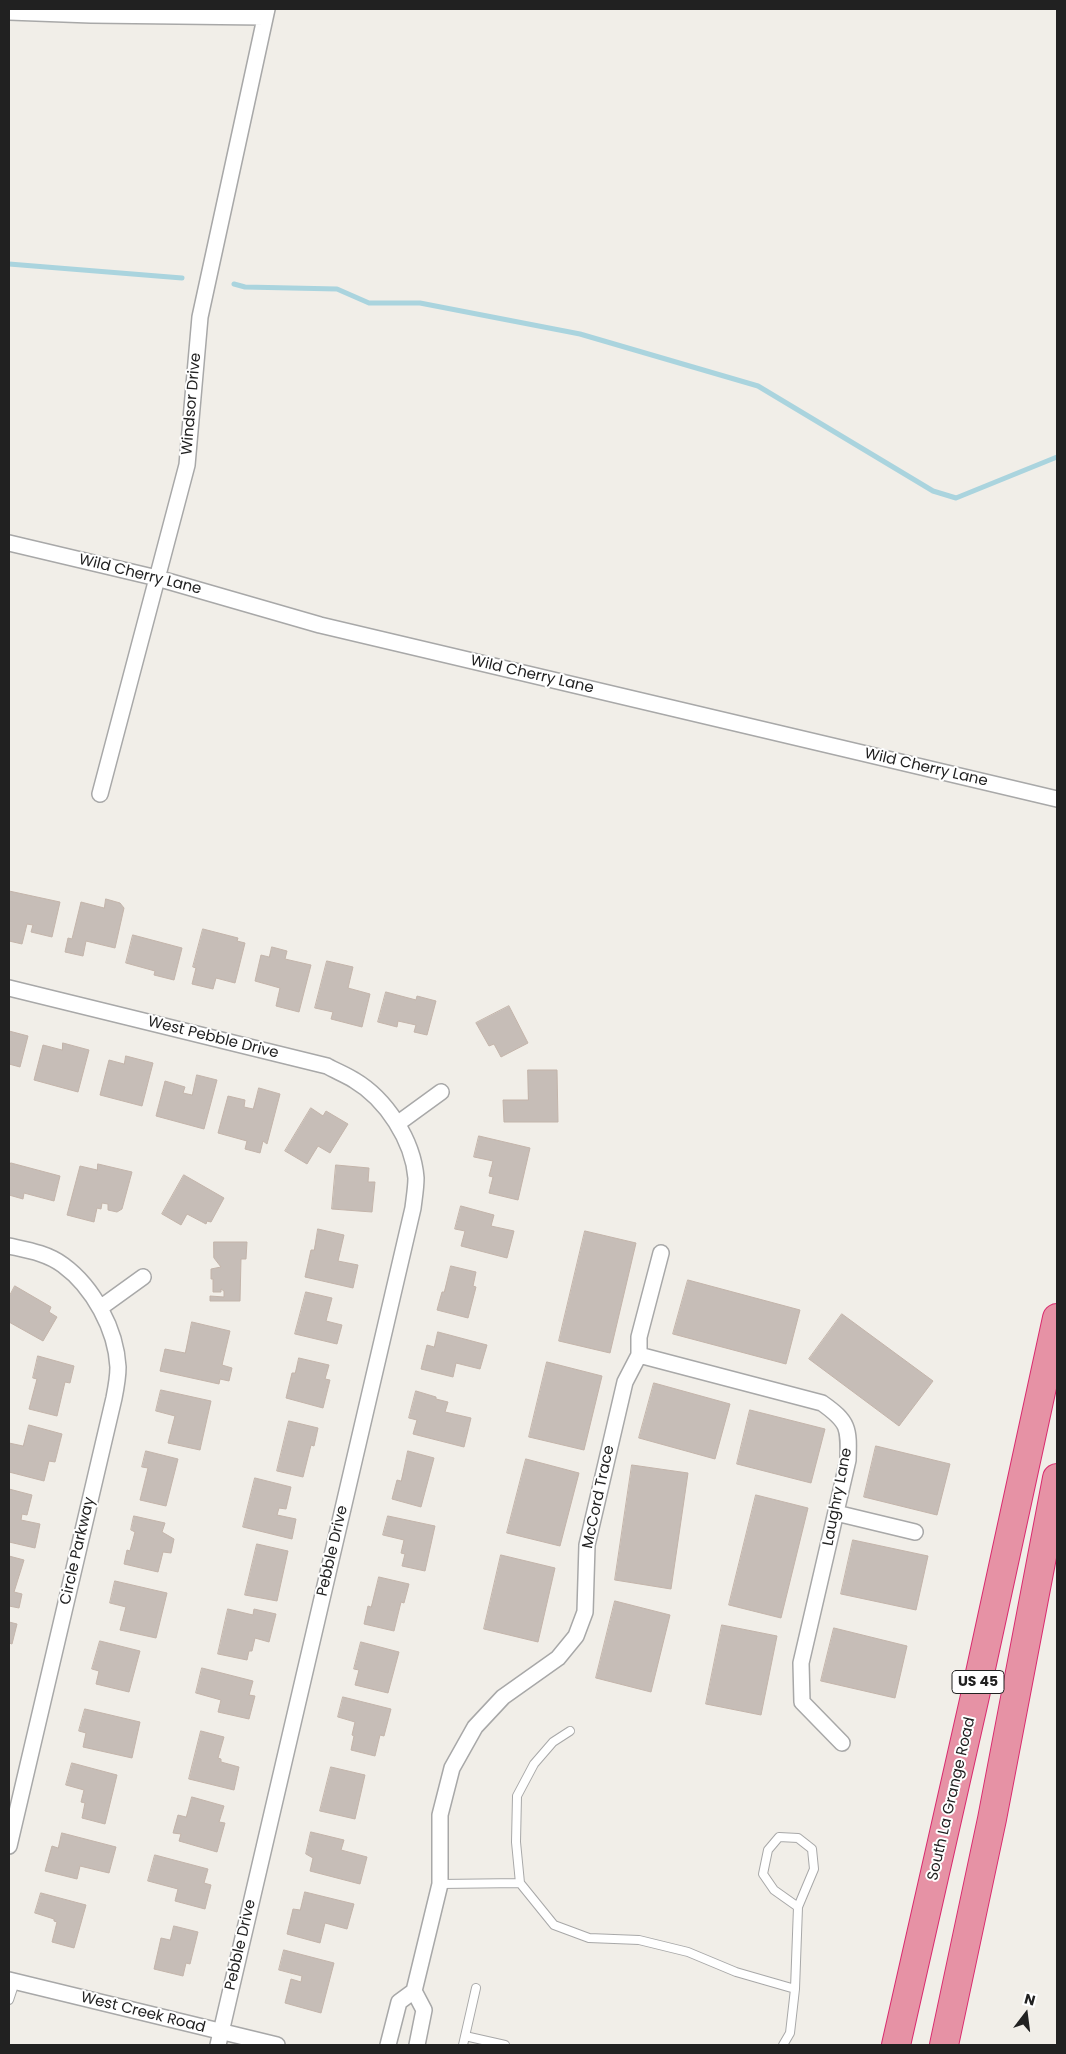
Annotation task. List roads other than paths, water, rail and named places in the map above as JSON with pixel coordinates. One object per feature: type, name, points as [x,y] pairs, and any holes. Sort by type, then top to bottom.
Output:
[{"type":"highway","name":"South La Grange Road","points":[[896,2045],[975,1696],[1057,1318]]},
{"type":"highway","name":"US 45","points":[[944,2045],[992,1819],[1057,1478]]},
{"type":"street","points":[[9,12],[91,15],[266,13]]},
{"type":"street","name":"Windsor Drive","points":[[100,794],[187,465],[200,317],[266,13]]},
{"type":"street","name":"Wild Cherry Lane","points":[[9,543],[157,578],[320,625],[1057,799]]},
{"type":"street","name":"West Pebble Drive","points":[[9,988],[327,1066],[356,1080],[381,1103],[397,1124]]},
{"type":"street","points":[[397,1124],[441,1092]]},
{"type":"street","name":"Pebble Drive","points":[[219,2039],[413,1208],[416,1178],[409,1148],[397,1124]]},
{"type":"street","name":"Circle Parkway","points":[[9,1246],[38,1252],[62,1264],[85,1286],[100,1308],[112,1338],[118,1367],[114,1398],[9,1846]]},
{"type":"street","name":"McCord Trace","points":[[388,2045],[399,2002],[414,1990],[440,1884],[440,1815],[452,1768],[475,1727],[502,1697],[558,1658],[576,1636],[585,1612],[587,1545],[625,1382],[639,1355],[639,1337],[661,1253]]},
{"type":"street","points":[[100,1308],[143,1277]]},
{"type":"street","name":"Laughry Lane","points":[[639,1355],[822,1403],[840,1416],[849,1435],[848,1460],[801,1663],[802,1702],[842,1743]]},
{"type":"street","points":[[836,1513],[915,1532]]},
{"type":"street","name":"West Creek Road","points":[[12,1981],[219,2039],[278,2045]]},
{"type":"street","points":[[414,1990],[424,2010],[417,2045]]},
{"type":"lane","points":[[570,1732],[553,1742],[534,1764],[517,1796],[516,1842],[520,1883],[554,1925],[589,1938],[639,1940],[688,1952],[736,1972],[795,1989]]},
{"type":"lane","points":[[783,2045],[790,2034],[795,1989],[798,1907],[814,1869],[812,1849],[798,1838],[779,1837],[768,1850],[763,1874],[774,1890],[798,1907]]},
{"type":"lane","points":[[440,1884],[520,1883]]},
{"type":"lane","points":[[9,2000],[12,1981]]},
{"type":"lane","points":[[463,2045],[476,1988]]},
{"type":"lane","points":[[465,2036],[505,2045]]},
{"type":"waterway","points":[[9,264],[182,278]]},
{"type":"waterway","points":[[234,284],[245,287],[337,289],[369,303],[420,303],[580,334],[758,386],[933,491],[956,498],[1057,457]]}]
